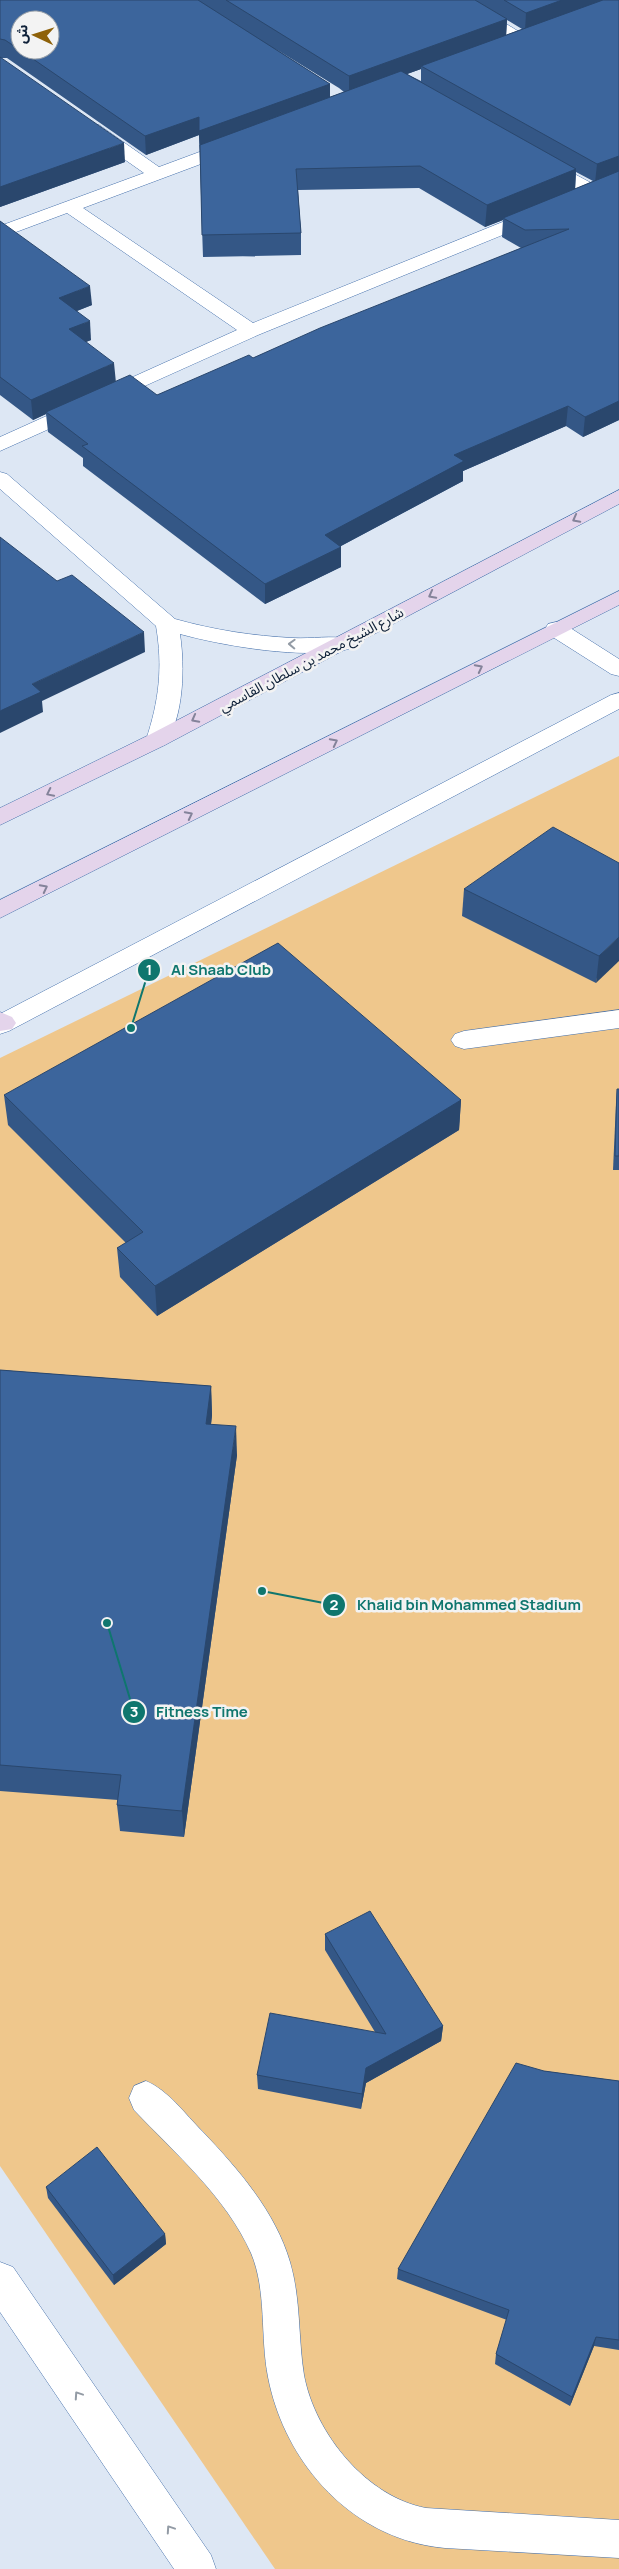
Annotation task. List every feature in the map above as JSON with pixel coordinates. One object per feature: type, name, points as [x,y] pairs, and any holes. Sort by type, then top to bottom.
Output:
[{"type":"main road","name":"شارع الشيخ محمد بن سلطان القاسمي","points":[[0,818],[157,740],[619,496]]},
{"type":"main road","points":[[0,910],[619,597]]},
{"type":"street","points":[[455,0],[523,39]]},
{"type":"street","points":[[504,46],[540,33]]},
{"type":"street","points":[[79,119],[158,174]]},
{"type":"street","points":[[0,232],[248,141]]},
{"type":"street","points":[[524,152],[602,188],[575,199]]},
{"type":"street","points":[[0,445],[251,331],[556,206]]},
{"type":"street","points":[[70,207],[251,331]]},
{"type":"street","points":[[0,478],[166,624],[207,635],[251,642],[296,645],[341,644]]},
{"type":"street","points":[[157,740],[168,710],[173,681],[172,652],[166,624]]},
{"type":"street","points":[[556,629],[619,669]]},
{"type":"street","points":[[1,1023],[619,700]]},
{"type":"street","points":[[464,1040],[619,1019]]},
{"type":"street","points":[[146,2098],[251,2216],[266,2246],[275,2279],[282,2355],[291,2397],[314,2444],[334,2473],[356,2495],[408,2523],[445,2529],[619,2539]]},
{"type":"street","points":[[0,2280],[197,2569]]},
{"type":"shaded area","points":[[619,756],[619,2569],[275,2569],[0,2166],[0,1058]]},
{"type":"building","points":[[0,0],[198,0],[330,84],[199,131],[199,117],[145,136],[35,60],[60,60],[60,10],[10,10],[10,43],[0,39]]},
{"type":"building","points":[[226,0],[475,0],[507,19],[349,76]]},
{"type":"building","points":[[504,0],[562,0],[526,13]]},
{"type":"building","points":[[603,0],[619,0],[619,156],[597,164],[421,66]]},
{"type":"building","points":[[0,57],[124,143],[0,187]]},
{"type":"building","points":[[401,71],[576,169],[487,205],[420,166],[296,169],[301,233],[202,235],[200,145]]},
{"type":"building","points":[[619,171],[619,401],[585,417],[568,406],[454,455],[464,461],[325,535],[341,547],[265,584],[82,446],[88,444],[46,412],[130,375],[157,395],[249,355],[253,358],[320,328],[569,229],[525,230],[503,218]]},
{"type":"building","points":[[0,221],[90,286],[59,298],[90,321],[69,329],[114,363],[31,400],[0,377]]},
{"type":"building","points":[[0,537],[57,581],[72,575],[144,632],[32,684],[41,692],[0,711]]},
{"type":"building","points":[[553,827],[619,863],[619,937],[599,956],[464,889]]},
{"type":"building","points":[[278,943],[461,1100],[155,1286],[117,1248],[143,1232],[4,1095]]},
{"type":"building","points":[[617,1089],[619,1089],[619,1156],[615,1156]]},
{"type":"building","points":[[0,1370],[211,1386],[206,1424],[236,1426],[182,1811],[117,1805],[121,1775],[0,1765]]},
{"type":"building","points":[[370,1911],[443,2026],[366,2068],[362,2094],[257,2075],[270,2013],[386,2034],[325,1934]]},
{"type":"building","points":[[516,2063],[544,2071],[619,2081],[619,2340],[596,2337],[572,2397],[496,2354],[509,2310],[398,2269]]},
{"type":"building","points":[[97,2147],[165,2234],[113,2275],[46,2187]]},
{"type":"place","name":"Al Shaab Club","points":[[131,1028]]},
{"type":"place","name":"Khalid bin Mohammed Stadium","points":[[262,1591]]},
{"type":"place","name":"Fitness Time","points":[[107,1623]]}]
